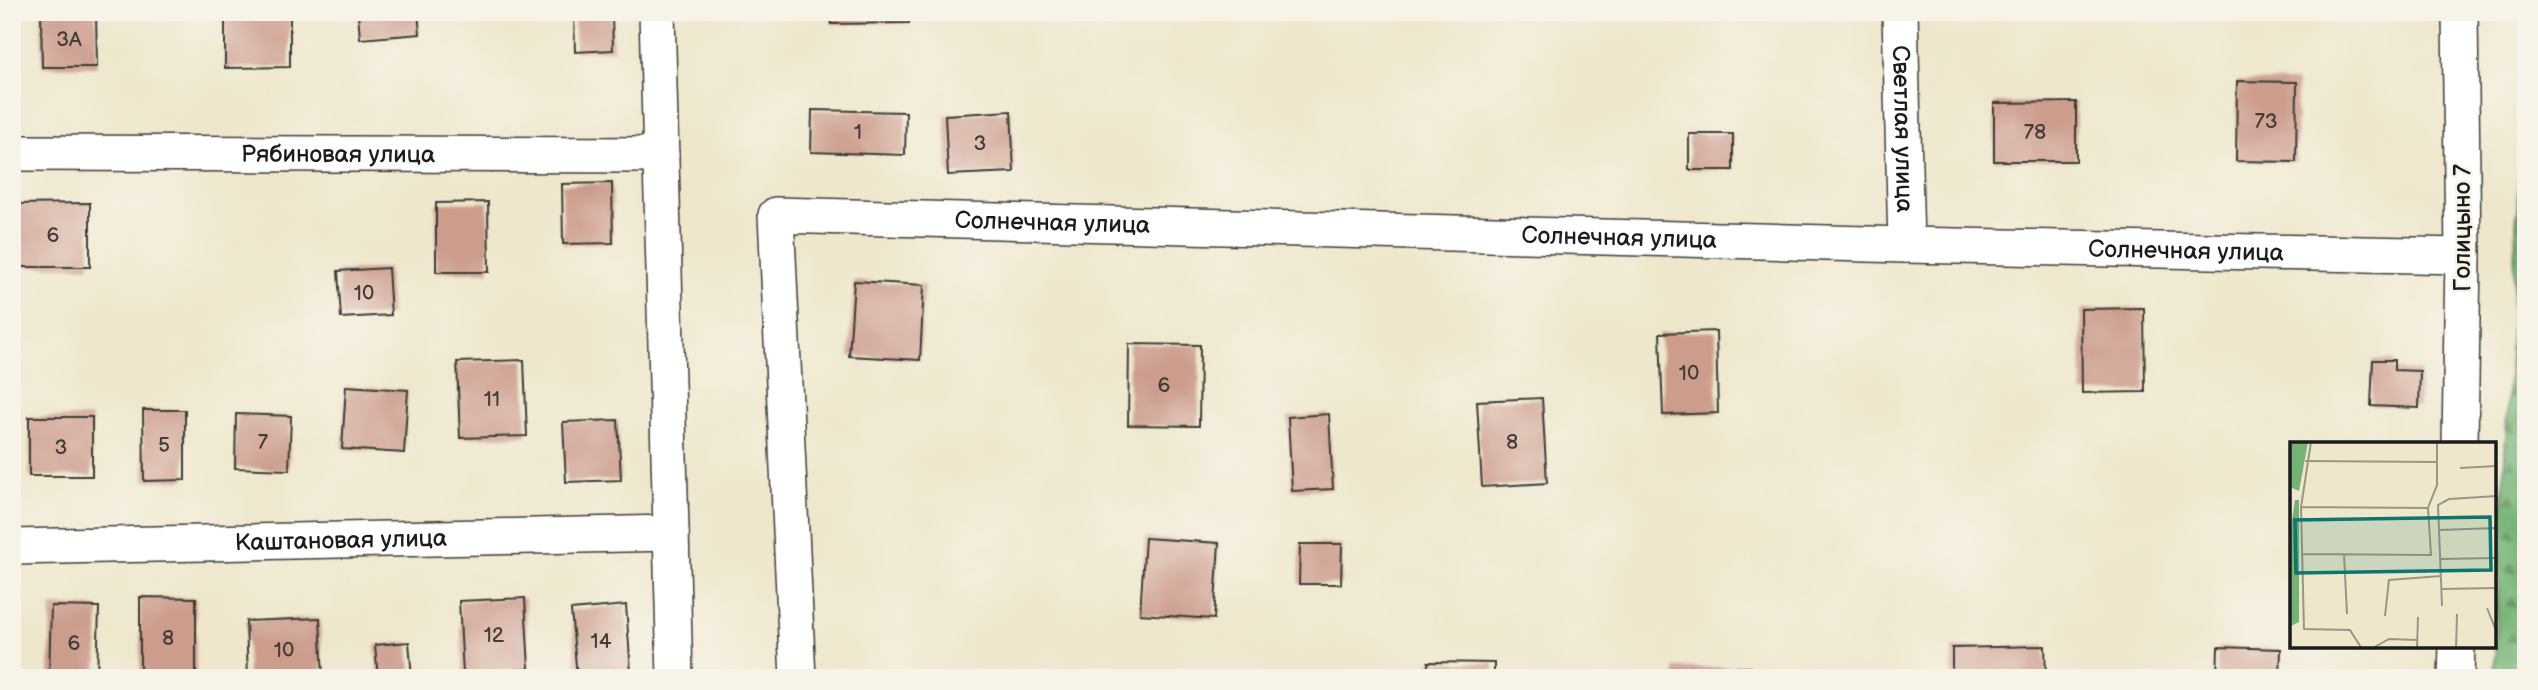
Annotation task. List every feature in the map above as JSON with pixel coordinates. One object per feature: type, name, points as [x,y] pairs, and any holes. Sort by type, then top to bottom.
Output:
[{"type":"street","points":[[657,12],[675,678]]},
{"type":"street","name":"Светлая улица","points":[[1900,12],[1906,244]]},
{"type":"street","name":"Голицыно 7","points":[[2460,12],[2463,256],[2460,442]]},
{"type":"street","name":"Рябиновая улица","points":[[12,153],[661,155]]},
{"type":"street","name":"Солнечная улица","points":[[798,678],[776,215],[2463,256]]},
{"type":"street","name":"Каштановая улица","points":[[12,547],[671,533]]},
{"type":"street","points":[[2456,678],[2457,648]]},
{"type":"green space","points":[[2526,30],[2526,678],[2494,678]]},
{"type":"building","points":[[41,12],[96,12],[97,67],[42,67]]},
{"type":"building","points":[[225,12],[290,12],[290,67],[225,68]]},
{"type":"building","points":[[358,12],[418,12],[420,34],[360,39]]},
{"type":"building","points":[[831,12],[908,12],[909,23],[831,24]]},
{"type":"building","points":[[1198,12],[1236,12],[1236,14],[1199,17]]},
{"type":"building","points":[[612,13],[613,50],[575,52],[574,14]]},
{"type":"building","points":[[2237,81],[2297,82],[2296,162],[2236,161]]},
{"type":"building","points":[[2076,102],[2076,161],[1994,161],[1994,103]]},
{"type":"building","points":[[812,110],[906,112],[905,155],[811,152]]},
{"type":"building","points":[[1011,111],[1014,172],[948,175],[945,115]]},
{"type":"building","points":[[1689,134],[1733,134],[1733,170],[1689,170]]},
{"type":"building","points":[[612,183],[613,243],[563,244],[562,184]]},
{"type":"building","points":[[488,202],[489,272],[436,272],[436,203]]},
{"type":"building","points":[[90,203],[90,267],[16,267],[16,204]]},
{"type":"building","points":[[388,268],[391,315],[341,318],[338,271]]},
{"type":"building","points":[[854,281],[924,285],[920,360],[849,356]]},
{"type":"building","points":[[2144,308],[2145,392],[2082,393],[2081,309]]},
{"type":"building","points":[[1716,331],[1718,413],[1663,415],[1660,333]]},
{"type":"building","points":[[1129,344],[1200,345],[1199,426],[1128,425]]},
{"type":"building","points":[[524,360],[527,436],[460,438],[457,362]]},
{"type":"building","points":[[2373,360],[2394,360],[2394,370],[2420,371],[2419,408],[2371,406]]},
{"type":"building","points":[[346,386],[408,390],[404,453],[342,449]]},
{"type":"building","points":[[1542,398],[1547,483],[1482,487],[1477,401]]},
{"type":"building","points":[[143,410],[185,410],[185,480],[144,481]]},
{"type":"building","points":[[236,414],[291,416],[289,470],[235,468]]},
{"type":"building","points":[[1329,414],[1333,489],[1292,491],[1288,417]]},
{"type":"building","points":[[29,417],[92,417],[92,476],[29,476]]},
{"type":"building","points":[[618,420],[621,480],[566,482],[563,422]]},
{"type":"building","points":[[1145,538],[1219,543],[1214,619],[1140,614]]},
{"type":"building","points":[[1300,544],[1342,544],[1341,584],[1299,584]]},
{"type":"building","points":[[140,597],[196,598],[196,678],[140,678]]},
{"type":"building","points":[[525,598],[529,669],[463,673],[459,601]]},
{"type":"building","points":[[626,605],[631,673],[577,677],[571,610]]},
{"type":"building","points":[[51,606],[99,607],[97,678],[49,678]]},
{"type":"building","points":[[320,618],[323,678],[248,678],[246,621]]},
{"type":"building","points":[[409,642],[412,678],[378,678],[375,645]]},
{"type":"building","points":[[2045,646],[2046,678],[1952,678],[1952,648]]},
{"type":"building","points":[[2218,647],[2281,649],[2280,678],[2217,678]]},
{"type":"building","points":[[1428,662],[1494,663],[1494,678],[1428,678]]},
{"type":"building","points":[[1751,667],[1751,678],[1675,678],[1675,668]]}]
